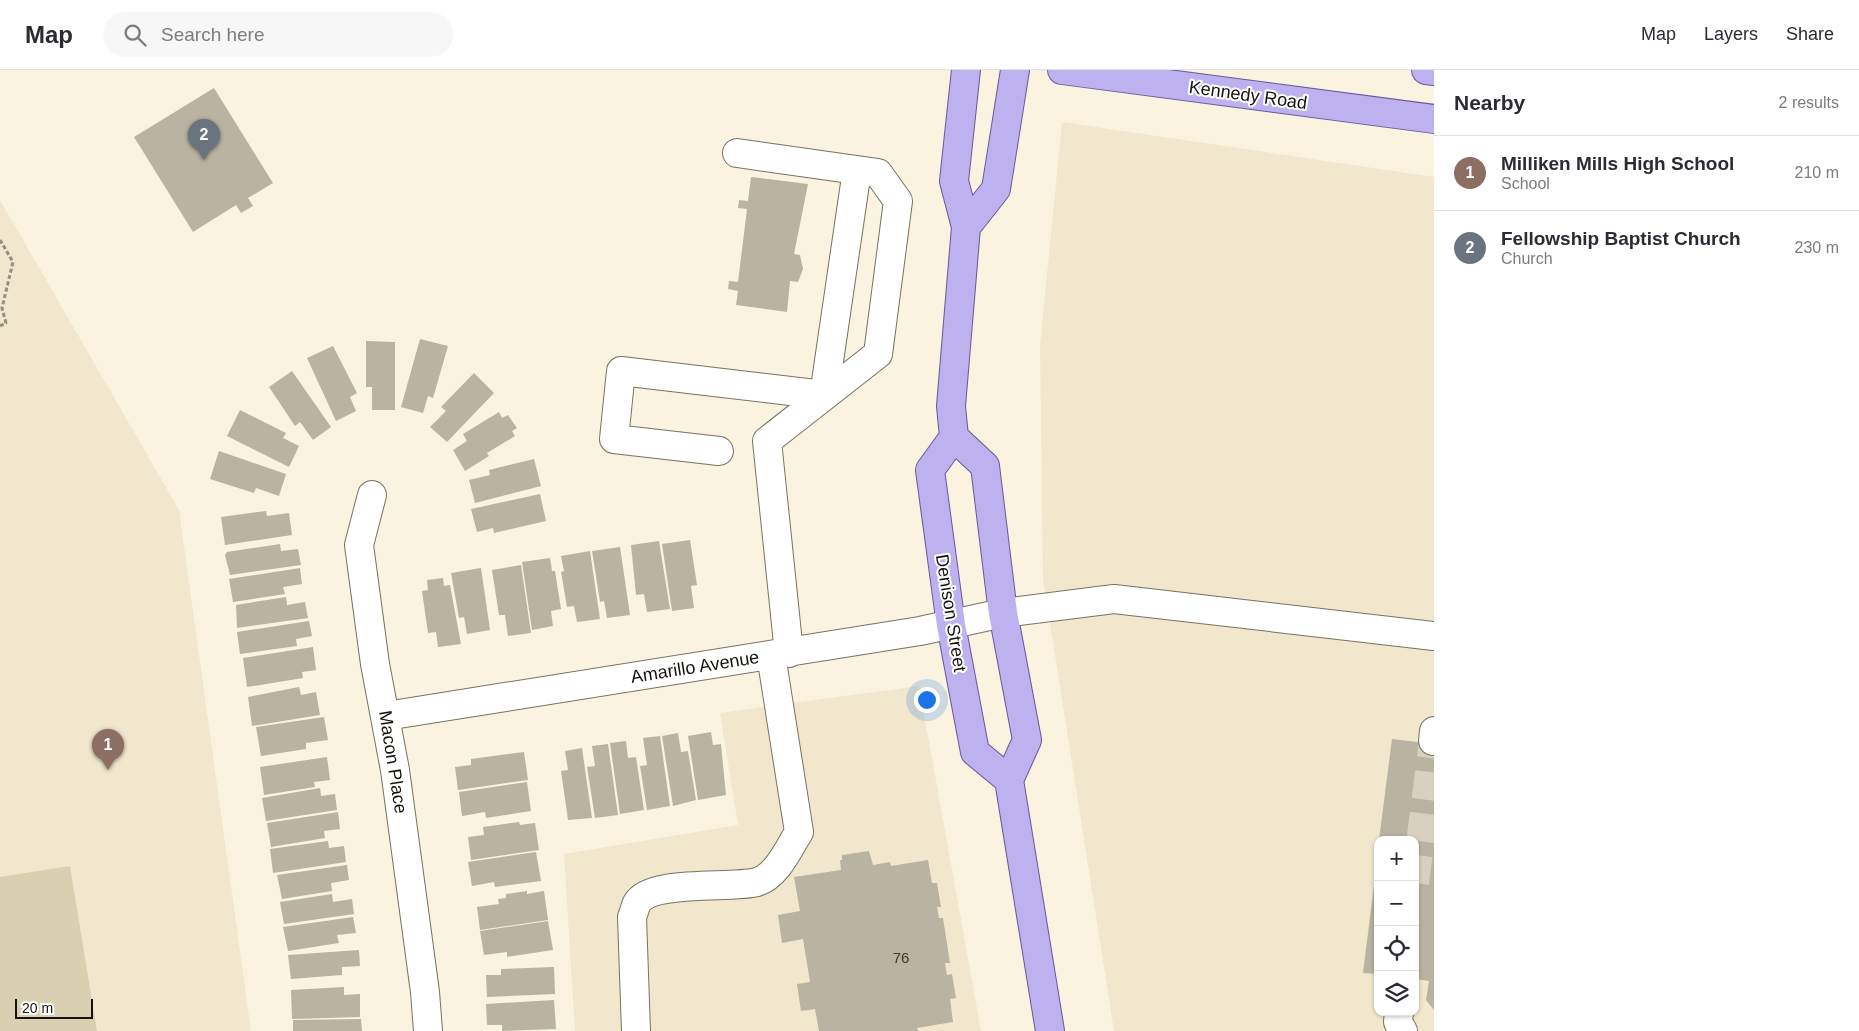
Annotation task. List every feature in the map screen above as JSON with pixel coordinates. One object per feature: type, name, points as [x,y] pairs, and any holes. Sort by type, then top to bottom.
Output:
[{"type":"main road","points":[[966,70],[954,181],[966,227],[951,406],[954,437],[985,466],[1003,613],[1027,740],[1009,780],[1050,1031]]},
{"type":"main road","points":[[966,227],[996,189],[1015,70]]},
{"type":"main road","name":"Kennedy Road","points":[[1062,70],[1434,119]]},
{"type":"main road","points":[[1426,70],[1434,71]]},
{"type":"main road","name":"Denison Street","points":[[954,437],[930,470],[951,625],[975,752],[1009,780]]},
{"type":"street","points":[[636,1031],[632,917],[638,901],[650,893],[672,888],[758,882],[776,868],[799,832],[780,654],[767,441],[878,354],[898,202],[878,173],[737,153]]},
{"type":"street","points":[[824,395],[857,170]]},
{"type":"street","points":[[719,450],[614,440],[622,371],[824,395]]},
{"type":"street","name":"Macon Place","points":[[372,495],[359,545],[374,664],[386,716],[424,982],[428,1031]]},
{"type":"street","name":"Amarillo Avenue","points":[[386,716],[780,654],[951,625],[1003,613],[1114,599],[1434,636]]},
{"type":"street","points":[[1399,1016],[1398,1022],[1402,1031]]},
{"type":"path","points":[[0,240],[13,262],[2,308],[6,323],[0,326]]},
{"type":"shaded area","points":[[1062,122],[1434,177],[1434,1031],[1114,1031],[1043,578],[1040,346]]},
{"type":"shaded area","points":[[0,200],[179,510],[251,1031],[0,1031]]},
{"type":"shaded area","points":[[919,686],[981,1031],[575,1031],[564,854],[738,825],[720,713]]},
{"type":"shaded area","points":[[70,866],[97,1031],[0,1031],[0,877]]},
{"type":"building","points":[[214,88],[273,183],[248,198],[253,206],[241,213],[236,205],[193,232],[134,137]]},
{"type":"building","points":[[751,177],[808,184],[794,254],[800,255],[803,269],[798,282],[790,281],[787,312],[736,305],[738,291],[728,289],[729,281],[738,282],[747,209],[738,208],[739,200],[748,201]]},
{"type":"building","points":[[420,339],[448,346],[433,398],[428,396],[423,413],[401,407]]},
{"type":"building","points":[[366,341],[395,342],[395,410],[372,410],[372,387],[366,387]]},
{"type":"building","points":[[333,346],[357,393],[350,397],[356,411],[336,421],[307,358]]},
{"type":"building","points":[[292,371],[331,427],[313,440],[300,422],[295,426],[269,387]]},
{"type":"building","points":[[474,373],[494,393],[447,442],[430,427],[446,411],[441,407]]},
{"type":"building","points":[[240,410],[286,433],[283,438],[299,446],[289,467],[227,436]]},
{"type":"building","points":[[499,412],[502,418],[508,415],[517,428],[512,431],[515,436],[487,453],[489,456],[465,471],[453,450],[467,441],[463,434]]},
{"type":"building","points":[[219,451],[286,474],[279,496],[256,488],[254,493],[210,479]]},
{"type":"building","points":[[534,459],[541,486],[475,503],[469,480],[490,475],[489,470]]},
{"type":"building","points":[[540,494],[546,521],[494,533],[493,528],[477,532],[471,509]]},
{"type":"building","points":[[266,511],[267,516],[289,513],[292,535],[225,545],[221,517]]},
{"type":"building","points":[[690,540],[697,585],[691,586],[694,608],[672,611],[662,544]]},
{"type":"building","points":[[659,541],[670,609],[647,612],[644,594],[636,595],[631,545]]},
{"type":"building","points":[[280,544],[281,551],[298,549],[301,565],[230,575],[225,555],[227,552]]},
{"type":"building","points":[[620,547],[630,615],[607,618],[604,601],[600,602],[592,551]]},
{"type":"building","points":[[590,551],[600,619],[577,622],[574,606],[567,607],[561,572],[564,571],[561,556]]},
{"type":"building","points":[[550,558],[552,571],[555,571],[561,609],[551,611],[553,626],[532,630],[522,562]]},
{"type":"building","points":[[521,565],[531,633],[508,636],[505,615],[499,615],[492,570]]},
{"type":"building","points":[[300,568],[302,584],[283,587],[285,594],[233,602],[229,579]]},
{"type":"building","points":[[481,568],[490,630],[467,634],[464,617],[459,618],[451,573]]},
{"type":"building","points":[[443,578],[444,586],[450,585],[461,644],[438,647],[436,632],[428,633],[422,591],[428,590],[427,580]]},
{"type":"building","points":[[286,597],[287,605],[305,602],[308,618],[237,628],[236,605]]},
{"type":"building","points":[[309,621],[312,636],[296,639],[297,646],[240,654],[237,632]]},
{"type":"building","points":[[313,647],[316,670],[302,672],[303,678],[247,687],[243,658]]},
{"type":"building","points":[[299,687],[301,695],[316,692],[320,715],[252,726],[248,697]]},
{"type":"building","points":[[324,717],[328,740],[306,743],[306,749],[261,756],[256,727]]},
{"type":"building","points":[[711,732],[713,745],[721,744],[726,795],[698,800],[688,736]]},
{"type":"building","points":[[678,733],[681,752],[688,751],[696,800],[673,806],[662,736]]},
{"type":"building","points":[[660,736],[670,806],[647,810],[640,766],[647,765],[643,738]]},
{"type":"building","points":[[1392,739],[1434,744],[1434,1010],[1426,1000],[1429,981],[1419,980],[1419,836],[1380,836]]},
{"type":"building","points":[[626,741],[628,758],[636,757],[644,810],[620,814],[610,743]]},
{"type":"building","points":[[608,744],[618,815],[595,818],[587,767],[595,766],[592,746]]},
{"type":"building","points":[[582,748],[592,818],[568,820],[561,771],[568,770],[565,751]]},
{"type":"building","points":[[524,752],[528,780],[458,790],[455,767],[471,765],[471,759]]},
{"type":"building","points":[[327,757],[330,780],[314,782],[315,787],[264,795],[260,767]]},
{"type":"building","points":[[527,782],[531,811],[486,818],[485,812],[462,816],[459,792]]},
{"type":"building","points":[[320,788],[321,796],[335,794],[337,810],[266,821],[262,798]]},
{"type":"building","points":[[338,812],[340,829],[324,831],[325,838],[271,847],[267,823]]},
{"type":"building","points":[[519,822],[520,825],[535,823],[539,850],[471,860],[468,837],[484,835],[483,827]]},
{"type":"building","points":[[328,841],[329,848],[344,846],[346,862],[273,873],[270,849]]},
{"type":"building","points":[[869,851],[873,865],[890,862],[891,866],[928,860],[932,883],[937,883],[941,907],[937,907],[939,918],[943,918],[950,963],[945,963],[947,975],[952,974],[956,998],[950,999],[953,1022],[917,1028],[918,1031],[819,1031],[815,1009],[801,1011],[797,984],[810,982],[803,939],[782,943],[778,915],[800,911],[794,877],[841,870],[840,860],[842,860],[842,855]]},
{"type":"building","points":[[536,852],[541,881],[495,887],[494,882],[472,886],[468,862]]},
{"type":"building","points":[[347,865],[349,880],[331,883],[332,891],[282,899],[277,875]]},
{"type":"building","points":[[1374,886],[1374,974],[1363,973]]},
{"type":"building","points":[[527,891],[527,894],[544,891],[548,920],[480,930],[477,907],[499,904],[498,899],[506,898],[506,894]]},
{"type":"building","points":[[332,894],[333,902],[352,899],[354,914],[284,924],[280,902]]},
{"type":"building","points":[[353,917],[356,933],[337,935],[339,943],[288,951],[283,927]]},
{"type":"building","points":[[548,921],[553,950],[507,957],[507,952],[484,955],[480,931]]},
{"type":"building","points":[[359,950],[360,966],[342,967],[342,975],[291,979],[288,955]]},
{"type":"building","points":[[554,967],[555,994],[487,997],[486,975],[501,975],[501,969]]},
{"type":"building","points":[[344,987],[344,995],[360,994],[360,1017],[292,1019],[291,990]]},
{"type":"building","points":[[554,1000],[556,1029],[502,1031],[502,1025],[487,1025],[486,1004]]},
{"type":"building","points":[[361,1019],[362,1031],[293,1031],[293,1020]]},
{"type":"tunnel","points":[[1415,881],[1433,741]]},
{"type":"place","name":"Fellowship Baptist Church","points":[[204,160]]},
{"type":"place","name":"Milliken Mills High School","points":[[108,770]]}]
